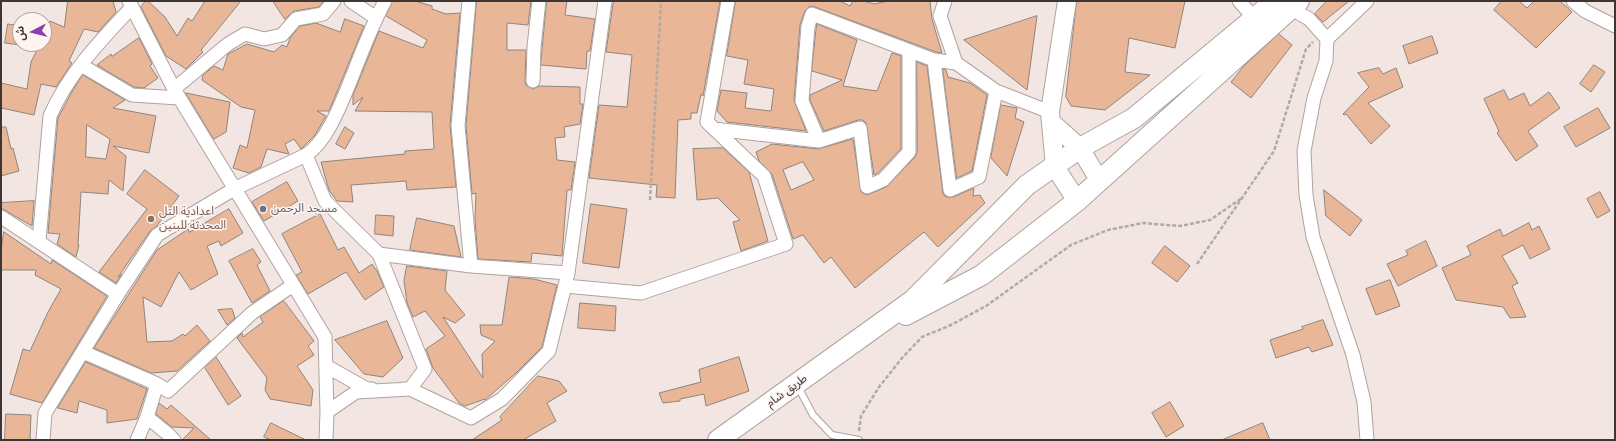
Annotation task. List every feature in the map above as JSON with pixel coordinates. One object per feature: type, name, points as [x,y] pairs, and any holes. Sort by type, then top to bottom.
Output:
[{"type":"main road","points":[[1067,1],[1050,117],[1055,167],[1077,201]]},
{"type":"main road","points":[[855,342],[913,300],[1027,185],[1055,167],[1080,148],[1134,118],[1254,18],[1288,3]]},
{"type":"main road","points":[[855,342],[982,275],[1077,201],[1125,158],[1288,3]]},
{"type":"main road","points":[[1050,117],[1080,148],[1099,180]]},
{"type":"main road","name":"طريق شام","points":[[718,440],[855,342]]},
{"type":"street","points":[[81,65],[132,95],[177,93],[228,44],[245,34],[264,39],[282,35],[296,19],[323,14],[334,1]]},
{"type":"street","points":[[351,1],[376,18]]},
{"type":"street","points":[[43,440],[45,413],[118,294],[157,235],[234,189],[315,150],[337,115],[376,18],[385,1]]},
{"type":"street","points":[[470,1],[458,126],[471,266]]},
{"type":"street","points":[[533,81],[534,47],[539,1]]},
{"type":"street","points":[[326,366],[367,390],[410,389],[471,418],[502,399],[549,351],[566,280],[605,1]]},
{"type":"street","points":[[379,254],[566,280],[641,293],[786,244],[764,176],[707,122],[728,1]]},
{"type":"street","points":[[945,1],[940,16],[956,63]]},
{"type":"street","points":[[1239,1],[1254,18]]},
{"type":"street","points":[[1324,36],[1367,1]]},
{"type":"street","points":[[1573,1],[1585,11],[1615,26]]},
{"type":"street","points":[[1288,3],[1309,19],[1324,36],[1326,61],[1314,98],[1304,151],[1306,195],[1313,237],[1353,355],[1364,402],[1367,440]]},
{"type":"street","points":[[39,241],[50,116],[55,103],[88,54],[130,4],[177,93],[325,337],[327,412],[326,440]]},
{"type":"street","points":[[819,141],[802,101],[808,26],[812,14],[934,60],[956,63],[996,91],[1050,117]]},
{"type":"street","points":[[714,129],[819,141],[860,128],[867,187],[883,180],[910,152],[909,51]]},
{"type":"street","points":[[934,60],[950,190],[979,178],[996,91]]},
{"type":"street","points":[[306,155],[325,200],[379,254],[425,369],[410,389],[356,392],[327,412]]},
{"type":"street","points":[[1,217],[118,294]]},
{"type":"street","points":[[83,352],[157,384],[168,391],[252,313],[293,285]]},
{"type":"street","points":[[137,440],[147,417],[157,384]]},
{"type":"street","points":[[147,417],[170,435],[174,440]]},
{"type":"lane","points":[[797,384],[813,416],[832,435],[858,440]]},
{"type":"path","points":[[650,200],[661,1]]},
{"type":"path","points":[[1197,264],[1274,151],[1306,49],[1324,36]]},
{"type":"path","points":[[858,440],[861,416],[879,387],[902,358],[922,338],[951,325],[986,306],[1071,245],[1108,230],[1143,223],[1180,226],[1210,220],[1242,198]]},
{"type":"building","points":[[68,1],[113,1],[116,12],[98,32],[84,29],[69,61],[72,63],[56,87],[41,84],[34,115],[1,108],[1,83],[27,89],[31,62],[36,52],[52,52],[52,22],[64,27]]},
{"type":"building","points":[[146,1],[148,1],[165,17],[177,36],[188,18],[192,21],[205,1],[241,1],[201,50],[203,52],[186,69],[166,56],[141,7]]},
{"type":"building","points":[[273,1],[324,1],[319,7],[294,11],[285,19]]},
{"type":"building","points":[[393,1],[415,1],[432,6],[432,9],[446,14],[460,13],[450,125],[456,187],[407,190],[406,181],[351,185],[353,202],[337,201],[329,190],[321,162],[405,154],[405,151],[434,149],[432,112],[355,111],[363,97],[353,105],[353,95],[379,31],[423,48],[427,40],[386,16]]},
{"type":"building","points":[[477,1],[531,1],[528,25],[507,23],[507,50],[526,50],[526,85],[533,89],[539,86],[580,87],[580,104],[583,104],[580,124],[564,127],[565,137],[555,138],[557,160],[575,162],[571,190],[567,190],[562,256],[532,253],[531,262],[478,259],[475,220],[476,193],[472,194],[466,126]]},
{"type":"building","points":[[547,1],[567,1],[565,15],[595,19],[590,51],[587,51],[586,69],[541,65]]},
{"type":"building","points":[[614,1],[720,1],[703,96],[701,94],[697,113],[691,113],[691,119],[678,120],[675,198],[656,197],[657,185],[589,178],[599,105],[627,107],[632,55],[606,52]]},
{"type":"building","points":[[736,1],[840,1],[850,6],[853,1],[864,1],[874,4],[888,1],[930,1],[932,19],[942,53],[810,6],[805,11],[800,25],[794,100],[806,131],[727,122],[717,111],[721,90],[747,93],[745,108],[771,111],[774,89],[744,84],[748,60],[727,56]]},
{"type":"building","points":[[1077,1],[1185,1],[1175,48],[1129,38],[1125,72],[1150,75],[1105,110],[1071,106],[1066,97]]},
{"type":"building","points":[[1327,1],[1349,1],[1323,22],[1315,14]]},
{"type":"building","points":[[1502,1],[1519,1],[1527,8],[1534,1],[1560,1],[1572,12],[1536,48],[1494,10]]},
{"type":"building","points":[[1037,16],[1027,90],[964,40]]},
{"type":"building","points":[[345,19],[364,26],[329,111],[317,111],[326,116],[315,135],[301,149],[294,139],[285,144],[289,154],[267,149],[261,167],[249,173],[233,168],[240,145],[247,148],[255,110],[241,107],[202,80],[203,75],[214,66],[223,70],[228,54],[247,44],[274,52],[282,45],[287,47],[290,38],[300,26],[316,23],[340,32]]},
{"type":"building","points":[[8,24],[12,25],[12,44],[5,43]]},
{"type":"building","points":[[817,24],[857,40],[843,86],[877,91],[892,53],[901,56],[901,149],[878,173],[874,175],[866,123],[863,120],[858,120],[824,131],[810,100],[810,95],[842,80],[812,71]]},
{"type":"building","points":[[1279,34],[1292,45],[1251,98],[1231,82],[1244,66]]},
{"type":"building","points":[[1432,36],[1438,53],[1409,64],[1403,46]]},
{"type":"building","points":[[139,38],[152,64],[150,66],[158,78],[144,88],[134,87],[97,65],[111,54],[112,56]]},
{"type":"building","points":[[917,62],[927,66],[943,194],[946,197],[953,197],[974,188],[973,196],[980,195],[985,203],[938,247],[924,232],[855,288],[831,257],[824,263],[803,235],[793,239],[772,174],[759,161],[756,152],[772,144],[818,149],[853,139],[861,192],[867,195],[886,187],[915,157],[917,153]],"holes":[[[803,162],[814,180],[791,190],[783,170]]]},
{"type":"building","points":[[1594,65],[1605,72],[1591,92],[1580,84]]},
{"type":"building","points":[[1379,68],[1383,74],[1396,68],[1403,87],[1368,103],[1390,126],[1371,144],[1346,114],[1343,114],[1369,87],[1358,73]]},
{"type":"building","points":[[943,69],[946,70],[948,77],[970,83],[987,95],[972,171],[957,178]]},
{"type":"building","points":[[83,75],[125,100],[113,108],[156,116],[149,153],[113,146],[126,156],[123,191],[109,180],[108,194],[81,192],[79,245],[76,257],[57,244],[60,234],[48,233],[58,118]],"holes":[[[87,125],[110,139],[106,159],[86,157]]]},
{"type":"building","points":[[1504,90],[1509,100],[1524,93],[1530,106],[1549,92],[1560,108],[1528,131],[1538,146],[1516,161],[1497,133],[1499,131],[1484,99]]},
{"type":"building","points":[[186,93],[230,102],[226,132],[214,139]]},
{"type":"building","points":[[1001,105],[1017,108],[1015,118],[1024,122],[1007,176],[991,158]]},
{"type":"building","points":[[1598,108],[1610,128],[1576,147],[1564,127]]},
{"type":"building","points":[[1,127],[6,127],[11,149],[13,148],[19,171],[1,176]]},
{"type":"building","points":[[345,127],[354,133],[345,149],[336,144]]},
{"type":"building","points":[[723,148],[749,172],[768,241],[741,251],[733,222],[740,220],[718,198],[697,200],[693,149]]},
{"type":"building","points":[[145,170],[179,196],[156,227],[150,231],[118,277],[122,274],[116,283],[99,272],[147,209],[127,194]]},
{"type":"building","points":[[287,182],[298,201],[264,221],[252,202]]},
{"type":"building","points":[[1324,190],[1362,220],[1350,236],[1326,216]]},
{"type":"building","points":[[1600,192],[1610,211],[1597,218],[1587,199]]},
{"type":"building","points":[[34,201],[32,226],[1,208],[1,203]]},
{"type":"building","points":[[591,204],[627,209],[619,268],[583,263]]},
{"type":"building","points":[[229,209],[243,233],[221,246],[219,241],[207,246],[218,274],[191,290],[179,272],[161,307],[143,297],[147,342],[172,341],[183,334],[185,336],[197,325],[210,341],[177,371],[151,373],[94,348],[157,250],[188,229],[189,232]]},
{"type":"building","points":[[320,214],[338,250],[344,247],[359,273],[372,264],[384,287],[365,300],[346,272],[308,294],[296,275],[302,272],[282,234]]},
{"type":"building","points":[[376,215],[394,216],[393,236],[375,234]]},
{"type":"building","points":[[417,218],[454,226],[461,257],[410,250]]},
{"type":"building","points":[[1529,223],[1532,230],[1539,226],[1550,249],[1530,259],[1523,245],[1502,256],[1518,283],[1512,286],[1526,317],[1510,318],[1503,307],[1456,300],[1442,268],[1471,255],[1467,246],[1500,229],[1503,236]]},
{"type":"building","points":[[4,232],[51,264],[52,260],[107,296],[42,403],[10,394],[23,349],[30,351],[48,312],[61,289],[35,275],[36,270],[1,270],[1,250]]},
{"type":"building","points":[[1426,241],[1437,266],[1398,286],[1387,264],[1408,255],[1406,251]]},
{"type":"building","points":[[1165,246],[1190,266],[1177,282],[1152,263]]},
{"type":"building","points":[[253,249],[261,262],[257,265],[270,291],[252,303],[229,261]]},
{"type":"building","points":[[407,266],[447,271],[445,290],[465,315],[455,323],[443,317],[483,378],[482,354],[495,341],[481,335],[480,325],[502,325],[509,277],[534,279],[557,285],[542,347],[517,372],[485,400],[465,406],[459,403],[433,368],[426,349],[445,336],[425,311],[413,317],[407,303],[404,281]]},
{"type":"building","points":[[1390,280],[1400,306],[1376,315],[1366,289]]},
{"type":"building","points":[[284,301],[314,341],[308,346],[314,355],[297,366],[313,390],[311,406],[270,399],[265,390],[267,378],[237,338],[242,333],[243,337],[263,322],[260,317]]},
{"type":"building","points":[[580,303],[616,306],[615,331],[578,328]]},
{"type":"building","points":[[232,309],[235,318],[227,325],[218,310]]},
{"type":"building","points":[[1323,320],[1333,345],[1312,352],[1309,347],[1276,358],[1270,340],[1303,329],[1302,327]]},
{"type":"building","points":[[387,321],[403,358],[383,377],[364,374],[335,340]]},
{"type":"building","points":[[216,357],[241,396],[228,405],[205,368]]},
{"type":"building","points":[[739,357],[749,391],[706,406],[704,394],[680,399],[680,401],[663,403],[659,393],[701,382],[699,370]]},
{"type":"building","points":[[86,362],[147,389],[137,419],[107,423],[107,410],[79,401],[77,413],[58,408]]},
{"type":"building","points":[[538,376],[559,381],[567,391],[547,403],[556,421],[523,440],[472,440],[502,420],[500,417]]},
{"type":"building","points":[[1170,402],[1184,426],[1166,437],[1152,413]]},
{"type":"building","points":[[159,403],[167,409],[171,405],[211,440],[182,440],[194,428],[172,427],[156,414]]},
{"type":"building","points":[[6,414],[31,415],[30,440],[5,440]]},
{"type":"building","points":[[271,423],[306,440],[271,440],[264,437]]},
{"type":"building","points":[[1263,423],[1270,440],[1222,440]]},
{"type":"place","name":"مسجد الرحمن","points":[[263,209]]},
{"type":"place","name":"اعدادية التل المحدثة للبنين","points":[[151,219]]}]
